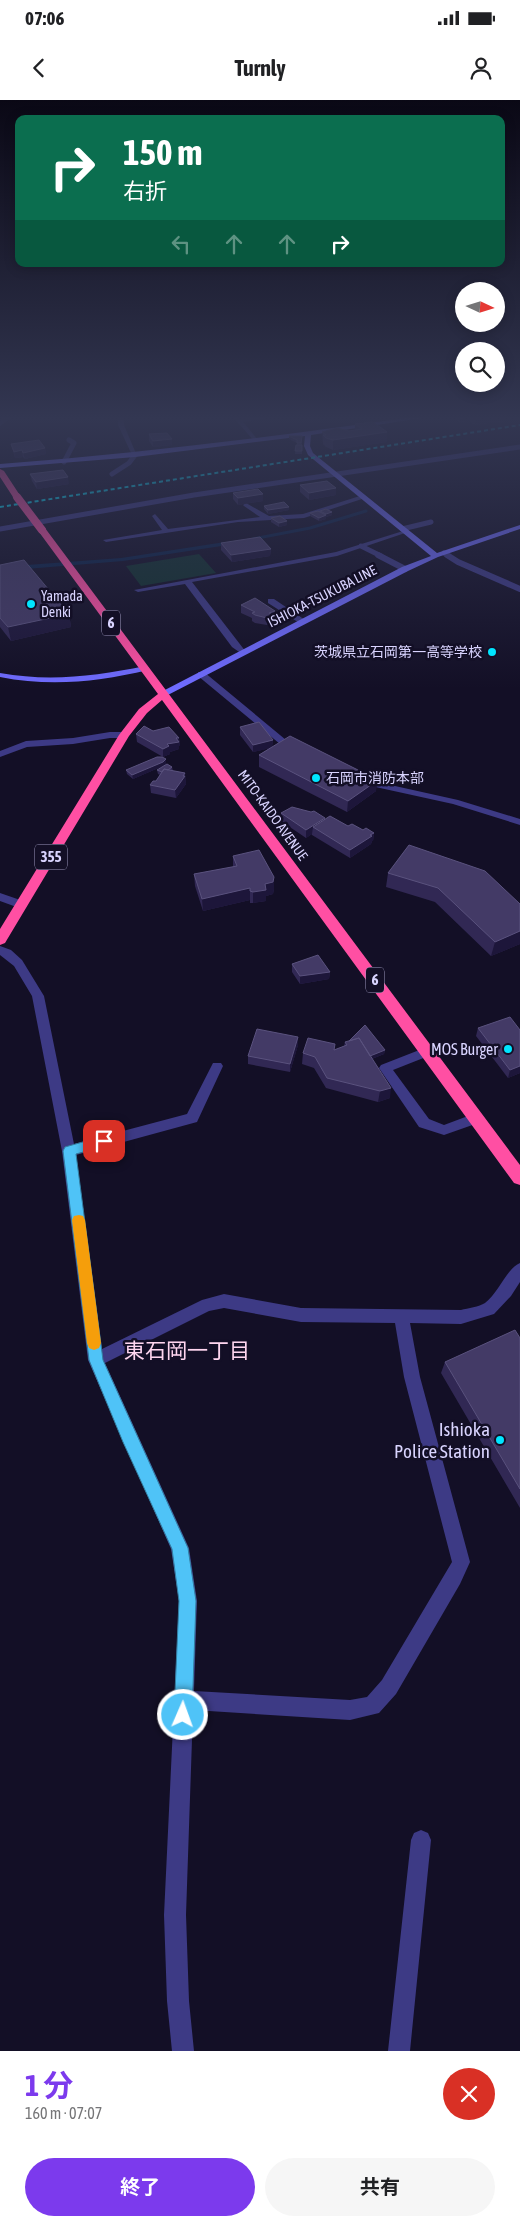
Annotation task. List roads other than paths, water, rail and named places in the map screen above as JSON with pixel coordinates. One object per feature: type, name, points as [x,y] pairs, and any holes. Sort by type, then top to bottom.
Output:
[{"type":"highway","name":"MITO-KAIDO AVENUE","points":[[25,507],[520,1178]]},
{"type":"highway","name":"355","points":[[1,935],[22,905],[124,736],[143,711],[164,694]]},
{"type":"main road","points":[[376,507],[436,556]]},
{"type":"main road","name":"ISHIOKA-TSUKUBA LINE","points":[[164,694],[405,569],[444,553],[520,527]]},
{"type":"main road","points":[[0,675],[22,680],[70,682],[145,668]]},
{"type":"street","points":[[249,507],[267,518]]},
{"type":"street","points":[[106,540],[238,520],[304,516],[330,507]]},
{"type":"street","points":[[155,516],[167,532]]},
{"type":"street","points":[[138,590],[337,554],[404,530]]},
{"type":"street","points":[[188,582],[235,646],[242,652]]},
{"type":"street","points":[[271,601],[304,622]]},
{"type":"street","points":[[201,674],[283,742],[310,755]]},
{"type":"street","points":[[0,754],[26,744],[73,741],[110,734],[124,736]]},
{"type":"street","points":[[356,776],[374,784],[455,802],[520,822]]},
{"type":"street","points":[[0,897],[22,905]]},
{"type":"street","points":[[0,950],[10,953],[28,977],[38,996],[69,1151],[96,1360],[180,1548],[188,1601],[175,1915],[178,2001],[185,2050]]},
{"type":"street","points":[[427,1052],[385,1068],[424,1123],[444,1130],[476,1118]]},
{"type":"street","points":[[69,1151],[192,1118],[216,1066]]},
{"type":"street","points":[[96,1360],[207,1305],[224,1301],[301,1315],[460,1317],[489,1309],[506,1291],[520,1270]]},
{"type":"street","points":[[183,1700],[350,1710],[372,1706],[389,1687],[454,1578],[460,1562],[449,1511],[412,1377],[401,1316]]},
{"type":"street","points":[[399,2051],[421,1840]]},
{"type":"lane","points":[[0,529],[127,507]]},
{"type":"lane","points":[[404,530],[431,522]]},
{"type":"lane","points":[[361,546],[405,569]]},
{"type":"lane","points":[[444,553],[458,562],[520,589]]},
{"type":"water","points":[[225,542],[228,545],[123,561],[2,571],[0,567],[121,558]]},
{"type":"waterway","points":[[253,539],[310,528],[366,511]]},
{"type":"place","name":"Yamada Denki","points":[[31,604]]},
{"type":"place","name":"茨城県立石岡第一高等学校","points":[[492,652]]},
{"type":"place","name":"石岡市消防本部","points":[[316,778]]},
{"type":"place","name":"MOS Burger","points":[[508,1049]]},
{"type":"place","name":"Ishioka Police Station","points":[[500,1440]]},
{"type":"district","name":"東石岡一丁目","points":[[187,1351]]}]
